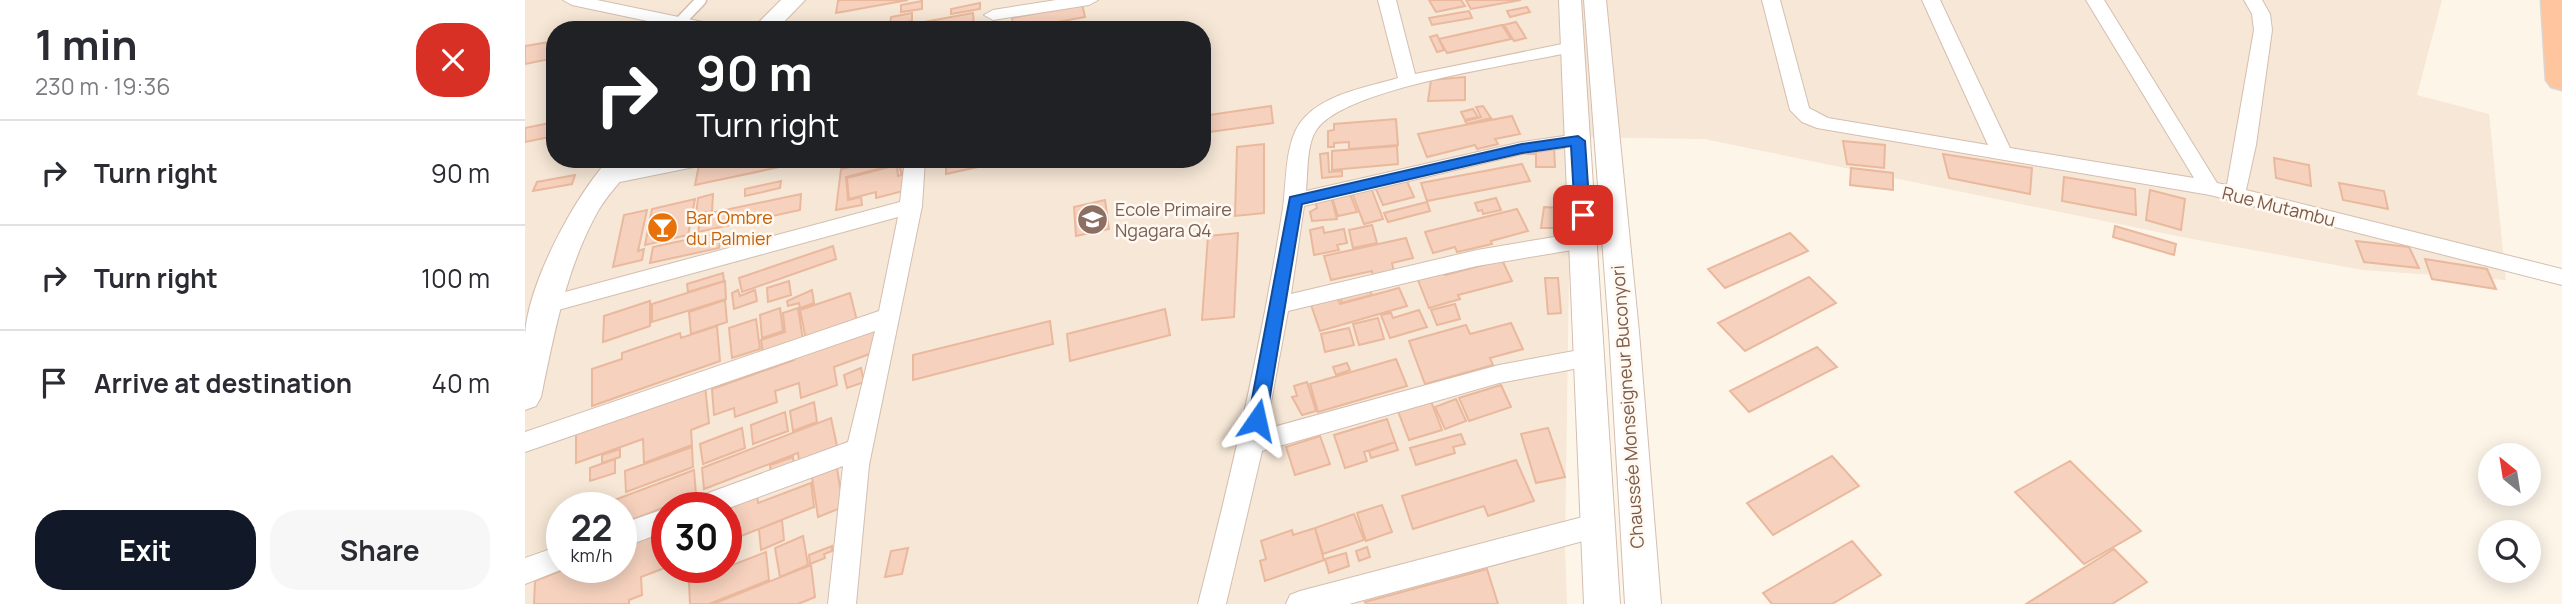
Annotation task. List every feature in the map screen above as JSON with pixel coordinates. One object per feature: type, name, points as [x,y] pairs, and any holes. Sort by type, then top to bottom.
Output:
[{"type":"highway","points":[[2556,0],[2562,80]]},
{"type":"street","points":[[572,0],[675,21]]},
{"type":"street","points":[[772,21],[795,0]]},
{"type":"street","points":[[989,21],[1004,0]]},
{"type":"street","points":[[993,15],[1089,0]]},
{"type":"street","points":[[1387,0],[1408,81]]},
{"type":"street","name":"Chaussée Monseigneur Buconyori","points":[[1570,0],[1602,604]]},
{"type":"street","name":"Chaussée Monseigneur Buconyori","points":[[1595,0],[1612,220],[1624,332],[1643,604]]},
{"type":"street","points":[[1771,0],[1800,110],[1809,118],[1824,124],[2210,188]]},
{"type":"street","points":[[1931,0],[2002,153]]},
{"type":"street","name":"Rue Mutambu","points":[[2095,0],[2210,188],[2562,277]]},
{"type":"street","points":[[2235,194],[2246,145],[2263,30],[2261,14],[2253,0]]},
{"type":"street","points":[[1212,604],[1253,443],[1279,305],[1302,136],[1312,121],[1332,107],[1359,95],[1408,81],[1572,47]]},
{"type":"street","points":[[1295,201],[1522,148],[1578,141]]},
{"type":"street","points":[[525,397],[530,358],[584,209],[614,168]]},
{"type":"street","points":[[839,603],[859,449],[912,206],[914,168]]},
{"type":"street","points":[[547,305],[912,206]]},
{"type":"street","points":[[1279,305],[1477,258],[1584,240]]},
{"type":"street","points":[[525,442],[889,317]]},
{"type":"street","points":[[1253,443],[1499,374],[1590,357]]},
{"type":"street","points":[[742,492],[859,449]]},
{"type":"street","points":[[1300,604],[1598,526]]},
{"type":"street","points":[[525,571],[546,563]]},
{"type":"lane","points":[[681,21],[701,0]]},
{"type":"shaded area","points":[[525,0],[2442,0],[2417,95],[2489,114],[2506,280],[2363,270],[2187,238],[1704,139],[1571,137],[1565,547],[1567,604],[525,604]]},
{"type":"building","points":[[908,0],[836,13],[838,1]]},
{"type":"building","points":[[1429,0],[1461,0],[1465,6],[1436,12]]},
{"type":"building","points":[[1466,0],[1521,0],[1471,9]]},
{"type":"building","points":[[922,1],[922,9],[901,12],[901,5]]},
{"type":"building","points":[[980,3],[980,9],[951,14],[951,9]]},
{"type":"building","points":[[1082,4],[1085,17],[1063,21],[1012,21],[1012,18]]},
{"type":"building","points":[[1527,7],[1530,12],[1510,17],[1507,11]]},
{"type":"building","points":[[1469,11],[1472,18],[1432,25],[1429,18]]},
{"type":"building","points":[[912,13],[912,21],[890,21],[891,17]]},
{"type":"building","points":[[973,13],[974,21],[929,21]]},
{"type":"building","points":[[1516,22],[1526,38],[1514,41],[1504,25]]},
{"type":"building","points":[[1502,25],[1511,39],[1447,53],[1439,39]]},
{"type":"building","points":[[1437,35],[1444,50],[1437,52],[1430,37]]},
{"type":"building","points":[[546,42],[546,60],[525,64],[525,46]]},
{"type":"building","points":[[1465,77],[1465,100],[1428,101],[1431,80]]},
{"type":"building","points":[[1271,106],[1273,123],[1211,132],[1211,115]]},
{"type":"building","points":[[1483,106],[1491,118],[1467,124],[1465,121],[1481,117],[1476,107]]},
{"type":"building","points":[[1473,109],[1478,117],[1465,120],[1461,112]]},
{"type":"building","points":[[1512,116],[1520,134],[1495,139],[1498,144],[1477,149],[1475,145],[1427,157],[1418,134]]},
{"type":"building","points":[[1396,119],[1398,145],[1349,149],[1349,142],[1334,143],[1334,147],[1328,147],[1328,131],[1334,130],[1334,124]]},
{"type":"building","points":[[546,124],[546,138],[525,142],[525,128]]},
{"type":"building","points":[[1843,141],[1885,145],[1884,168],[1847,164]]},
{"type":"building","points":[[1264,144],[1264,213],[1235,216],[1237,147]]},
{"type":"building","points":[[1397,146],[1398,164],[1332,170],[1332,151]]},
{"type":"building","points":[[1554,147],[1555,167],[1536,167],[1536,154],[1528,154],[1527,148]]},
{"type":"building","points":[[1328,153],[1329,172],[1342,171],[1342,176],[1322,178],[1320,154]]},
{"type":"building","points":[[1943,154],[2032,168],[2030,194],[1949,178]]},
{"type":"building","points":[[2274,158],[2309,165],[2311,186],[2276,178]]},
{"type":"building","points":[[1522,164],[1530,181],[1427,201],[1421,183]]},
{"type":"building","points":[[698,168],[775,168],[695,185]]},
{"type":"building","points":[[883,168],[846,177],[848,200],[861,197],[862,205],[836,210],[841,169]]},
{"type":"building","points":[[885,168],[897,168],[898,176],[909,173],[911,189],[876,198],[876,192],[849,199],[847,178]]},
{"type":"building","points":[[900,168],[913,168],[913,170],[901,173]]},
{"type":"building","points":[[946,168],[974,168],[946,174]]},
{"type":"building","points":[[1851,168],[1893,173],[1893,190],[1850,185]]},
{"type":"building","points":[[575,175],[572,184],[533,191],[537,182]]},
{"type":"building","points":[[2064,177],[2135,189],[2136,215],[2062,201]]},
{"type":"building","points":[[1406,179],[1414,197],[1383,205],[1375,187]]},
{"type":"building","points":[[781,181],[780,188],[745,196],[745,189]]},
{"type":"building","points":[[2339,183],[2384,191],[2388,209],[2343,200]]},
{"type":"building","points":[[1370,185],[1383,219],[1364,224],[1351,190]]},
{"type":"building","points":[[2150,190],[2185,199],[2181,230],[2146,220]]},
{"type":"building","points":[[1330,193],[1337,219],[1312,221],[1310,212],[1317,208],[1314,196]]},
{"type":"building","points":[[713,194],[712,211],[696,215],[698,198]]},
{"type":"building","points":[[801,194],[800,210],[698,232],[701,215]]},
{"type":"building","points":[[1350,194],[1357,212],[1338,216],[1332,198]]},
{"type":"building","points":[[1496,198],[1501,210],[1483,214],[1482,210],[1478,211],[1475,203]]},
{"type":"building","points":[[695,199],[688,235],[645,245],[652,209]]},
{"type":"building","points":[[1105,200],[1109,229],[1076,236],[1074,207]]},
{"type":"building","points":[[1427,202],[1430,211],[1388,222],[1384,213]]},
{"type":"building","points":[[1544,207],[1558,208],[1557,228],[1541,228]]},
{"type":"building","points":[[1517,209],[1528,231],[1491,241],[1492,244],[1457,252],[1455,247],[1433,253],[1425,232]]},
{"type":"building","points":[[647,210],[638,251],[644,249],[642,260],[613,267],[624,215]]},
{"type":"building","points":[[1372,225],[1377,243],[1353,248],[1349,230]]},
{"type":"building","points":[[2115,226],[2176,244],[2174,255],[2113,237]]},
{"type":"building","points":[[1323,227],[1324,233],[1344,229],[1347,243],[1337,245],[1339,250],[1314,255],[1310,230]]},
{"type":"building","points":[[722,232],[719,248],[650,263],[653,247]]},
{"type":"building","points":[[1238,233],[1234,317],[1202,320],[1208,236]]},
{"type":"building","points":[[1790,233],[1808,251],[1725,288],[1708,269]]},
{"type":"building","points":[[1406,238],[1413,258],[1392,263],[1394,272],[1373,277],[1372,271],[1331,280],[1324,256]]},
{"type":"building","points":[[2356,241],[2409,247],[2419,268],[2364,262]]},
{"type":"building","points":[[833,246],[836,259],[742,292],[739,278]]},
{"type":"building","points":[[2425,259],[2487,269],[2496,289],[2432,279]]},
{"type":"building","points":[[1502,260],[1512,281],[1458,295],[1460,299],[1429,308],[1416,275],[1442,268],[1445,275]]},
{"type":"building","points":[[723,273],[724,281],[688,292],[687,284]]},
{"type":"building","points":[[1809,277],[1836,303],[1745,351],[1718,323]]},
{"type":"building","points":[[1545,278],[1558,278],[1561,313],[1548,314]]},
{"type":"building","points":[[725,281],[726,299],[652,322],[652,304]]},
{"type":"building","points":[[789,281],[791,295],[768,302],[767,288]]},
{"type":"building","points":[[1368,286],[1372,295],[1342,303],[1339,294]]},
{"type":"building","points":[[1399,288],[1407,306],[1320,331],[1310,302],[1336,295],[1340,304]]},
{"type":"building","points":[[738,290],[740,296],[755,290],[757,301],[734,309],[732,293]]},
{"type":"building","points":[[812,290],[814,303],[800,308],[799,303],[788,306],[787,301]]},
{"type":"building","points":[[850,293],[857,321],[806,340],[800,310]]},
{"type":"building","points":[[725,300],[727,322],[691,334],[689,312]]},
{"type":"building","points":[[650,301],[650,326],[603,342],[604,316]]},
{"type":"building","points":[[1455,304],[1460,319],[1437,325],[1431,310]]},
{"type":"building","points":[[780,308],[783,331],[762,338],[760,315]]},
{"type":"building","points":[[798,308],[803,340],[763,354],[761,340],[785,332],[783,313]]},
{"type":"building","points":[[1165,309],[1170,335],[1070,361],[1067,334]]},
{"type":"building","points":[[1419,310],[1427,327],[1390,338],[1381,315],[1391,313],[1393,318]]},
{"type":"building","points":[[1378,318],[1384,339],[1359,345],[1353,324]]},
{"type":"building","points":[[756,319],[760,349],[732,358],[729,328]]},
{"type":"building","points":[[1050,321],[1053,344],[913,380],[913,355]]},
{"type":"building","points":[[1511,323],[1523,349],[1490,358],[1493,365],[1425,384],[1409,341],[1466,325],[1470,334]]},
{"type":"building","points":[[717,326],[720,361],[592,406],[592,369],[622,359],[622,353],[680,333],[681,338]]},
{"type":"building","points":[[1349,328],[1354,345],[1325,352],[1321,334]]},
{"type":"building","points":[[878,329],[883,349],[834,367],[837,385],[801,398],[799,383],[775,391],[777,402],[735,417],[734,408],[714,415],[712,389],[794,360],[793,355]]},
{"type":"building","points":[[1817,347],[1837,367],[1749,412],[1730,391]]},
{"type":"building","points":[[1396,359],[1407,386],[1318,412],[1310,384]]},
{"type":"building","points":[[1347,363],[1350,370],[1336,375],[1333,367]]},
{"type":"building","points":[[861,368],[864,382],[847,388],[844,375]]},
{"type":"building","points":[[1307,382],[1316,411],[1302,415],[1292,397],[1297,396],[1294,386]]},
{"type":"building","points":[[1501,385],[1511,407],[1469,421],[1459,398]]},
{"type":"building","points":[[705,386],[709,423],[691,430],[692,445],[644,463],[643,439],[576,463],[576,432]]},
{"type":"building","points":[[1429,396],[1442,430],[1409,440],[1396,406]]},
{"type":"building","points":[[1456,399],[1466,421],[1445,429],[1435,407]]},
{"type":"building","points":[[814,402],[817,422],[793,431],[790,411]]},
{"type":"building","points":[[785,412],[788,431],[753,444],[751,425]]},
{"type":"building","points":[[831,418],[837,446],[799,461],[798,453],[704,489],[702,468]]},
{"type":"building","points":[[1387,419],[1395,442],[1364,452],[1367,461],[1345,468],[1334,435]]},
{"type":"building","points":[[742,428],[745,448],[703,464],[700,444]]},
{"type":"building","points":[[1548,428],[1565,477],[1536,483],[1521,434]]},
{"type":"building","points":[[1461,434],[1465,444],[1453,447],[1455,453],[1416,465],[1410,448]]},
{"type":"building","points":[[1320,436],[1330,464],[1295,475],[1286,447]]},
{"type":"building","points":[[1395,442],[1398,450],[1371,458],[1369,451]]},
{"type":"building","points":[[692,447],[693,467],[626,492],[625,471]]},
{"type":"building","points":[[620,449],[620,457],[602,463],[602,455]]},
{"type":"building","points":[[1832,456],[1859,486],[1773,535],[1747,503]]},
{"type":"building","points":[[793,457],[794,465],[771,474],[770,465]]},
{"type":"building","points":[[615,459],[615,473],[590,481],[590,468]]},
{"type":"building","points":[[1516,460],[1534,501],[1488,516],[1484,506],[1413,529],[1402,496]]},
{"type":"building","points":[[2070,461],[2141,531],[2084,564],[2015,492]]},
{"type":"building","points":[[837,468],[843,507],[818,517],[812,477]]},
{"type":"building","points":[[694,470],[696,492],[651,492],[651,512],[637,518],[636,492]]},
{"type":"building","points":[[811,483],[814,507],[742,536],[742,501],[757,495],[758,503]]},
{"type":"building","points":[[1382,505],[1392,532],[1366,541],[1357,513]]},
{"type":"building","points":[[1354,514],[1364,540],[1323,554],[1315,528]]},
{"type":"building","points":[[782,520],[784,540],[761,550],[759,529]]},
{"type":"building","points":[[1315,528],[1324,560],[1265,581],[1260,561],[1266,559],[1261,541],[1292,530],[1293,535]]},
{"type":"building","points":[[651,535],[651,573],[641,577],[642,595],[629,600],[629,604],[534,604],[535,581],[546,577],[546,583],[637,583],[637,541]]},
{"type":"building","points":[[803,536],[808,565],[780,577],[775,548]]},
{"type":"building","points":[[1852,541],[1881,575],[1832,604],[1772,604],[1763,593]]},
{"type":"building","points":[[832,546],[832,551],[824,554],[825,558],[810,564],[809,555]]},
{"type":"building","points":[[1367,547],[1370,557],[1359,561],[1356,551]]},
{"type":"building","points":[[908,548],[902,574],[885,577],[891,551]]},
{"type":"building","points":[[2114,549],[2147,582],[2112,604],[2026,604]]},
{"type":"building","points":[[766,552],[769,580],[709,604],[690,604],[689,583],[742,583],[742,561]]},
{"type":"building","points":[[1346,553],[1349,566],[1329,573],[1325,559]]},
{"type":"building","points":[[811,565],[815,597],[798,604],[713,604]]},
{"type":"building","points":[[1487,569],[1498,604],[1365,602]]},
{"type":"place","name":"Ecole Primaire Ngagara Q4","points":[[1092,219]]},
{"type":"place","name":"Bar Ombre du Palmier","points":[[663,227]]},
{"type":"route","points":[[1257,420],[1295,201],[1522,148],[1578,141],[1583,215]]}]
